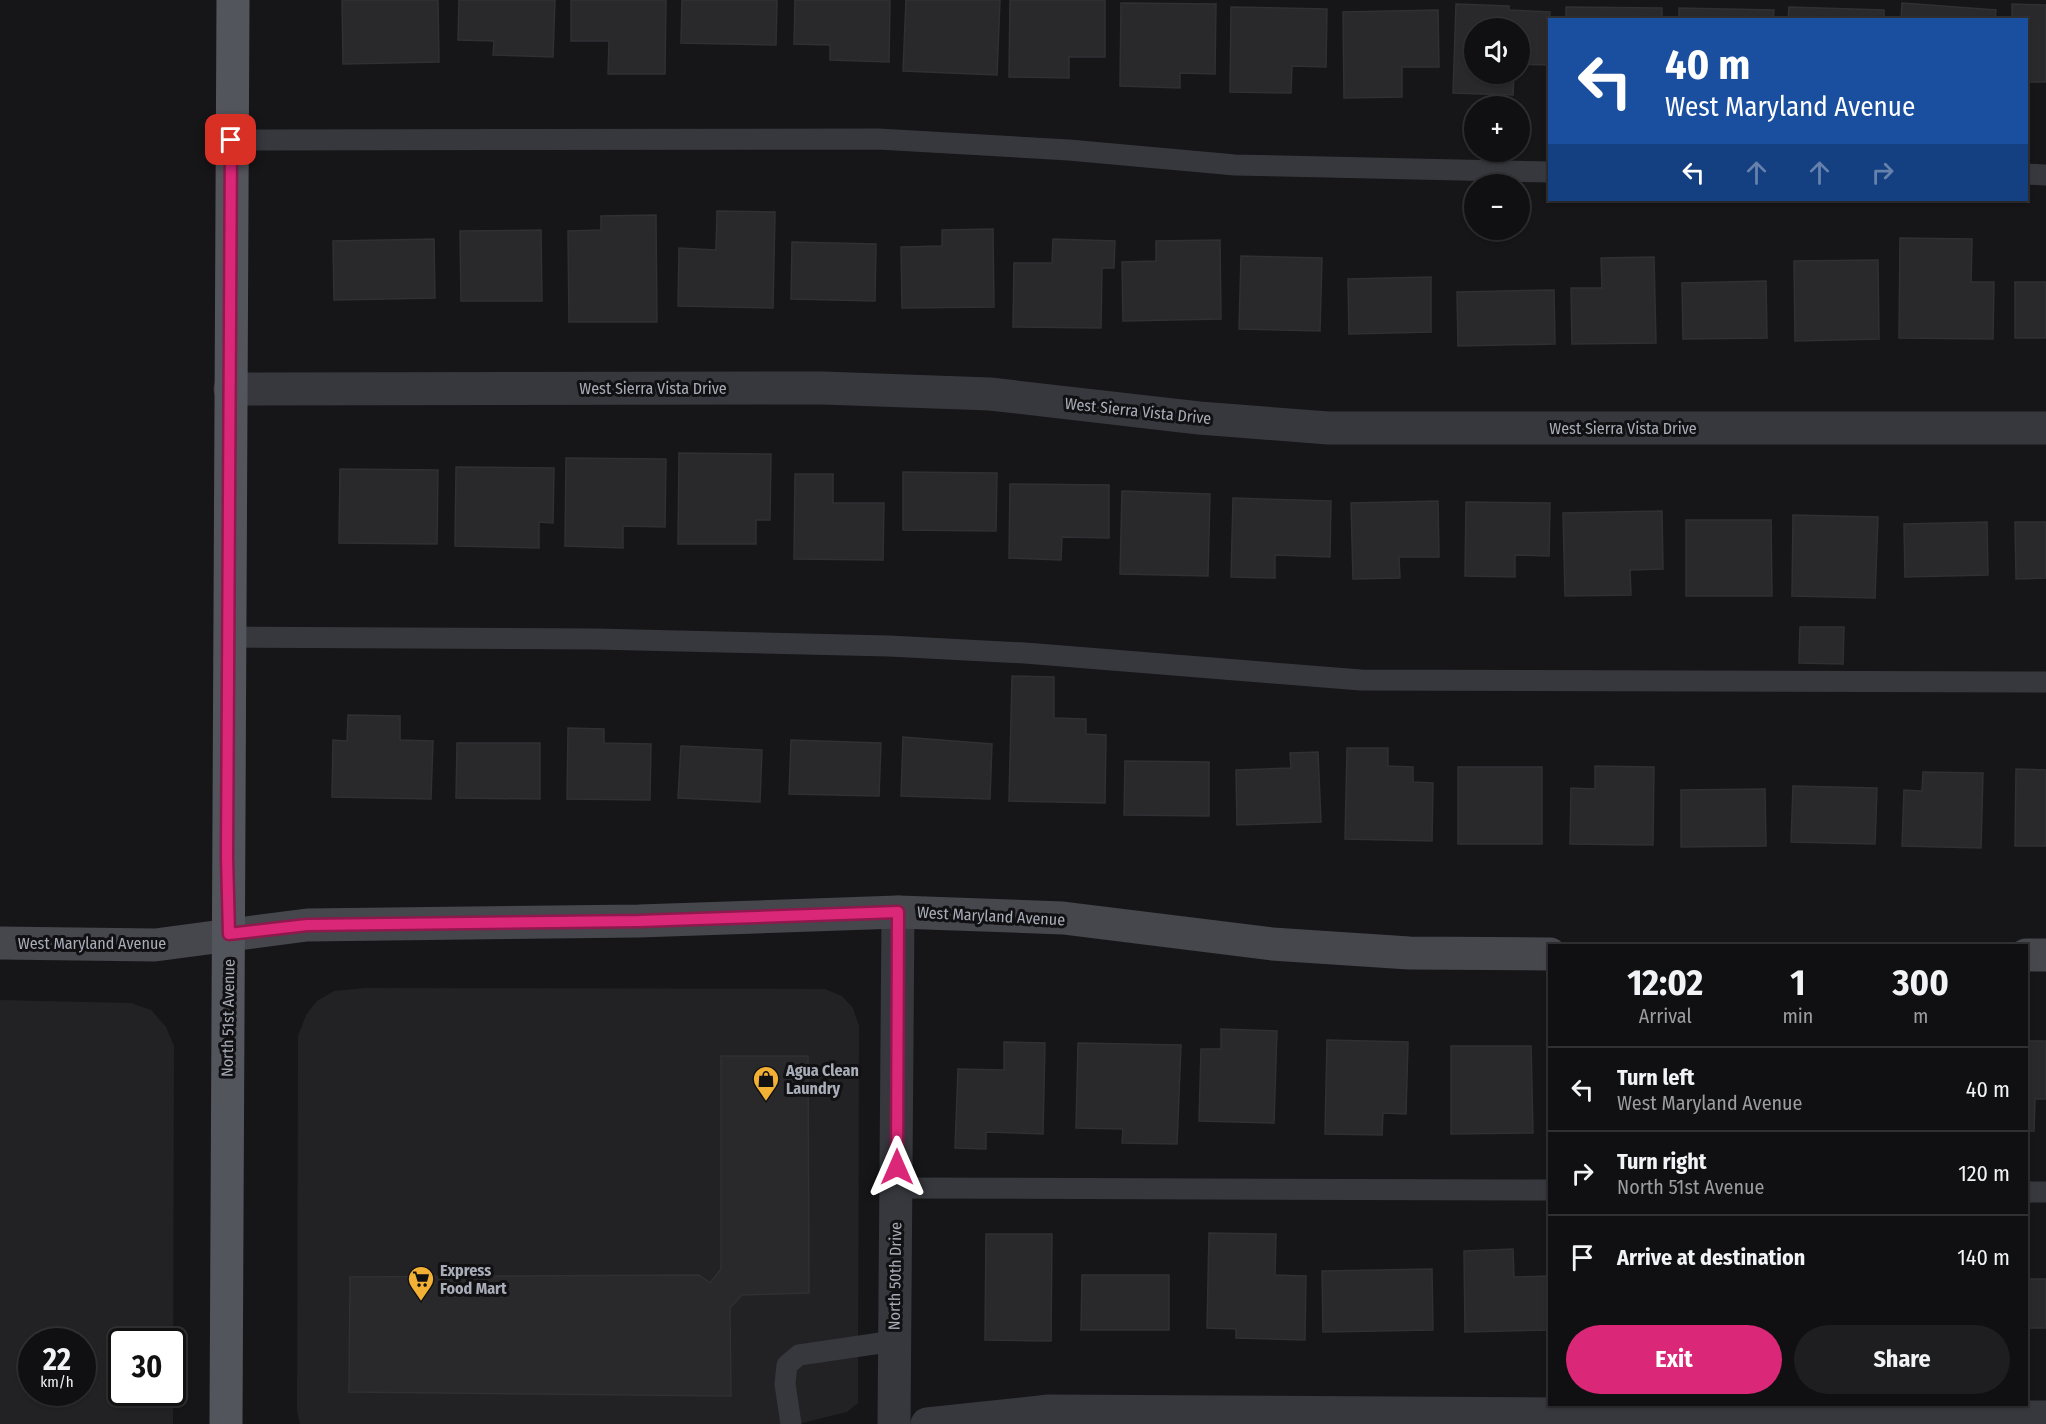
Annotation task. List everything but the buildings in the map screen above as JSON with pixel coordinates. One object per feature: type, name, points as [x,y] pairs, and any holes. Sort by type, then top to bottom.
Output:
[{"type":"main road","name":"North 51st Avenue","points":[[226,1424],[229,934],[227,846],[233,0]]},
{"type":"street","name":"West Sierra Vista Drive","points":[[230,389],[823,388],[990,394],[1199,418],[1329,428],[2046,428]]},
{"type":"street","name":"West Maryland Avenue","points":[[0,943],[154,945],[307,925],[639,921],[898,912],[1063,918],[1283,945],[1409,953],[1548,954]]},
{"type":"street","name":"North 50th Drive","points":[[894,1424],[898,912]]},
{"type":"street","points":[[2028,955],[2046,955]]},
{"type":"street","points":[[927,1424],[1049,1411],[2046,1417]]},
{"type":"lane","points":[[231,140],[878,140],[1069,150],[1235,165],[1548,172]]},
{"type":"lane","points":[[2028,174],[2046,174]]},
{"type":"lane","points":[[229,637],[607,640],[889,646],[1025,653],[1361,680],[2046,682]]},
{"type":"lane","points":[[897,1188],[1548,1190]]},
{"type":"lane","points":[[2028,1192],[2046,1192]]},
{"type":"lane","points":[[791,1424],[785,1384],[787,1365],[799,1354],[894,1341]]},
{"type":"shaded area","points":[[365,988],[825,989],[842,996],[853,1008],[859,1026],[858,1403],[847,1412],[798,1424],[300,1424],[297,1411],[298,1036],[306,1015],[317,1001],[334,991]]},
{"type":"shaded area","points":[[0,1000],[131,1003],[151,1010],[166,1027],[174,1046],[173,1328],[108,1328],[108,1406],[173,1406],[173,1424],[0,1424]]},
{"type":"place","name":"Agua Clean Laundry","points":[[766,1102]]},
{"type":"place","name":"Express Food Mart","points":[[421,1302]]},
{"type":"route","points":[[231,140],[227,857],[229,934],[307,925],[639,921],[898,912],[897,1167]]}]
